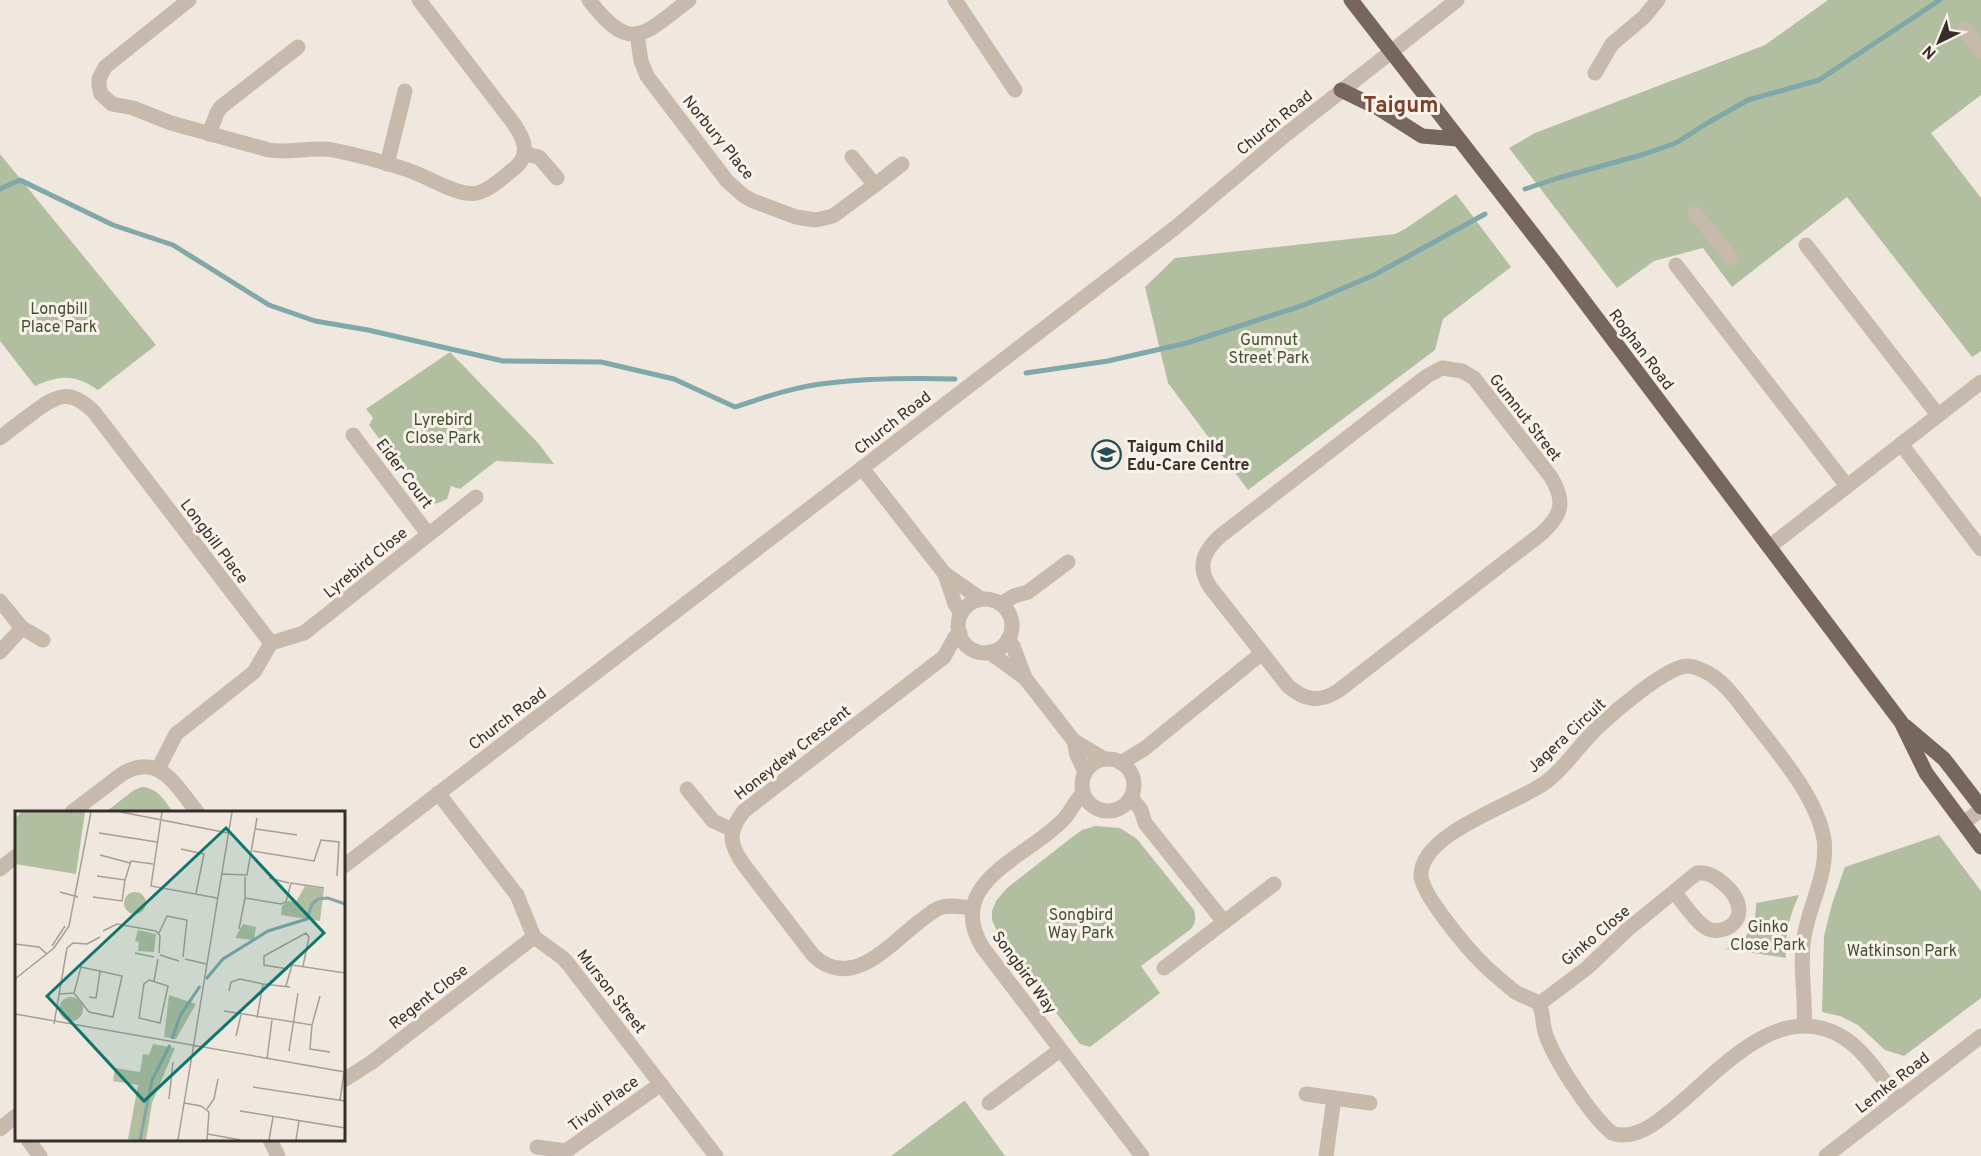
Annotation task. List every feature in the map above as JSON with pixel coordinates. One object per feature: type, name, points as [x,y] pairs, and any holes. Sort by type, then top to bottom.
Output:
[{"type":"main road","name":"Roghan Road","points":[[1351,0],[1553,260],[1901,722],[1926,773],[1981,847]]},
{"type":"main road","points":[[1341,90],[1378,108],[1422,136],[1457,139]]},
{"type":"main road","name":"Roghan Road","points":[[1901,722],[1944,759],[1981,808]]},
{"type":"street","points":[[189,0],[105,67],[99,79],[99,86],[101,94],[112,104],[133,108],[171,123],[209,134],[280,152],[330,150],[416,173],[462,193],[470,194],[486,190],[520,163],[525,154],[524,143],[514,124],[419,0]]},
{"type":"street","points":[[589,0],[616,30],[637,34],[649,30],[689,0]]},
{"type":"street","points":[[955,0],[1015,90]]},
{"type":"street","name":"Church Road","points":[[345,865],[1176,227],[1341,90],[1457,0]]},
{"type":"street","points":[[1594,73],[1612,44],[1644,17],[1658,0]]},
{"type":"street","points":[[1965,30],[1981,51]]},
{"type":"street","name":"Norbury Place","points":[[637,34],[641,62],[647,76],[727,181],[744,196],[796,217],[816,220],[833,216],[902,164]]},
{"type":"street","points":[[209,134],[221,107],[298,47]]},
{"type":"street","points":[[387,164],[405,91]]},
{"type":"street","points":[[525,154],[539,157],[557,178]]},
{"type":"street","points":[[852,157],[875,185]]},
{"type":"street","points":[[1695,213],[1731,258]]},
{"type":"street","points":[[1806,245],[1938,415]]},
{"type":"street","points":[[1676,265],[1847,486]]},
{"type":"street","name":"Gumnut Street","points":[[1449,368],[1468,374],[1480,386],[1556,485],[1561,502],[1556,519],[1541,534],[1329,696],[1313,699],[1305,698],[1295,692],[1262,653],[1206,580],[1202,564],[1207,550],[1219,537],[1436,371],[1449,368]]},
{"type":"street","points":[[1768,547],[1981,382]]},
{"type":"street","name":"Longbill Place","points":[[0,438],[55,397],[71,397],[88,406],[271,643]]},
{"type":"street","name":"Eider Court","points":[[353,435],[428,534]]},
{"type":"street","points":[[1901,444],[1981,549]]},
{"type":"street","points":[[862,468],[945,574],[981,599]]},
{"type":"street","name":"Lyrebird Close","points":[[271,643],[304,633],[476,497]]},
{"type":"street","points":[[1000,604],[1014,596],[1028,592],[1068,561]]},
{"type":"street","points":[[945,574],[955,604],[962,613]]},
{"type":"street","points":[[1010,617],[1021,605],[1028,592]]},
{"type":"street","points":[[989,652],[1004,645],[1012,624],[1010,617],[1000,604],[981,599],[966,607],[962,613],[958,627],[962,639],[971,648],[989,652],[1025,678],[1074,741],[1104,759],[1126,767],[1134,788],[1131,796],[1119,808],[1106,811],[1093,806],[1083,793]]},
{"type":"street","points":[[0,601],[22,628],[43,640]]},
{"type":"street","points":[[0,652],[22,628]]},
{"type":"street","name":"Honeydew Crescent","points":[[733,830],[744,811],[944,657],[955,637],[960,633]]},
{"type":"street","points":[[1008,639],[1025,678]]},
{"type":"street","points":[[158,769],[176,734],[254,672],[271,643]]},
{"type":"street","name":"Honeydew Crescent","points":[[944,657],[963,653],[971,648]]},
{"type":"street","points":[[1126,767],[1144,749],[1262,653]]},
{"type":"street","name":"Jagera Circuit","points":[[1539,1004],[1517,993],[1481,963],[1456,932],[1424,889],[1421,873],[1425,859],[1434,848],[1466,824],[1543,784],[1606,720],[1669,671],[1686,666],[1704,671],[1731,693],[1790,769],[1813,807],[1821,826],[1825,852],[1823,868],[1803,947],[1806,1005],[1804,1025]]},
{"type":"street","points":[[1074,741],[1077,755],[1085,772]]},
{"type":"street","points":[[687,789],[713,821],[733,830],[732,842],[738,856],[813,955],[827,966],[845,970],[860,966],[935,910],[952,906],[972,908],[986,880],[1064,819],[1083,793],[1085,772],[1096,762],[1104,759]]},
{"type":"street","points":[[75,811],[129,770],[142,766],[158,769],[172,781],[195,811]]},
{"type":"street","points":[[438,794],[517,895],[534,937]]},
{"type":"street","points":[[1131,796],[1141,810],[1145,823],[1224,922]]},
{"type":"street","points":[[1064,819],[1093,806]]},
{"type":"street","points":[[1119,808],[1134,819],[1145,823]]},
{"type":"street","points":[[1963,823],[1981,808]]},
{"type":"street","points":[[0,869],[15,857]]},
{"type":"street","points":[[1164,968],[1274,884]]},
{"type":"street","name":"Ginko Close","points":[[1539,1004],[1587,968],[1627,930],[1674,892]]},
{"type":"street","name":"Songbird Way","points":[[972,908],[972,925],[978,941],[1142,1156]]},
{"type":"street","name":"Regent Close","points":[[345,1079],[372,1062],[534,937]]},
{"type":"street","name":"Murson Street","points":[[534,937],[569,965],[716,1156]]},
{"type":"street","points":[[1539,1004],[1545,1034],[1560,1065],[1607,1128],[1620,1138],[1642,1139],[1658,1131],[1699,1097],[1743,1054],[1784,1031],[1804,1025],[1830,1031],[1850,1042],[1899,1100]]},
{"type":"street","name":"Lemke Road","points":[[1826,1156],[1981,1036]]},
{"type":"street","points":[[989,1103],[1060,1050]]},
{"type":"street","name":"Tivoli Place","points":[[537,1146],[566,1154],[661,1084]]},
{"type":"street","points":[[1306,1094],[1370,1103]]},
{"type":"street","points":[[1326,1156],[1334,1098]]},
{"type":"street","points":[[0,1129],[15,1120]]},
{"type":"street","points":[[29,1141],[40,1156]]},
{"type":"street","points":[[270,1141],[278,1156]]},
{"type":"green space","points":[[1828,0],[1981,0],[1981,95],[1931,133],[1981,198],[1981,351],[1972,357],[1847,197],[1732,287],[1703,248],[1654,261],[1617,288],[1509,148],[1535,133],[1765,45]]},
{"type":"green space","name":"Longbill Place Park","points":[[0,154],[156,345],[98,390],[82,381],[67,378],[35,386],[0,341]]},
{"type":"green space","name":"Gumnut Street Park","points":[[1456,194],[1511,267],[1443,319],[1435,350],[1248,490],[1168,383],[1145,287],[1175,258],[1395,234]]},
{"type":"green space","name":"Lyrebird Close Park","points":[[450,352],[539,444],[554,464],[496,461],[460,489],[451,486],[447,499],[430,504],[419,493],[418,481],[408,477],[369,425],[373,418],[366,409]]},
{"type":"green space","points":[[142,787],[156,792],[172,811],[107,811],[134,790]]},
{"type":"green space","name":"Songbird Way Park","points":[[1095,826],[1120,828],[1137,839],[1194,910],[1195,918],[1191,929],[1141,966],[1160,993],[1090,1047],[1080,1044],[1001,940],[992,920],[992,911],[996,901],[1007,888],[1082,830]]},
{"type":"green space","name":"Watkinson Park","points":[[1939,835],[1981,891],[1981,998],[1904,1056],[1885,1050],[1858,1025],[1840,1016],[1822,1012],[1824,936],[1845,867]]},
{"type":"green space","name":"Ginko Close Park","points":[[1799,895],[1788,926],[1786,958],[1726,949],[1740,941],[1749,932],[1756,912],[1756,903]]},
{"type":"green space","points":[[964,1101],[1005,1156],[891,1156]]},
{"type":"waterway","points":[[1525,189],[1676,143],[1748,100],[1819,80],[1940,0]]},
{"type":"waterway","points":[[0,189],[20,180],[113,225],[173,245],[269,305],[315,321],[368,330],[503,361],[601,362],[674,379],[735,407],[781,392],[817,384],[876,379],[955,379]]},
{"type":"waterway","points":[[1026,373],[1108,361],[1187,343],[1304,305],[1374,275],[1485,214]]},
{"type":"place","name":"Taigum Child Edu-Care Centre","points":[[1106,455]]},
{"type":"district","name":"Taigum","points":[[1401,104]]}]
